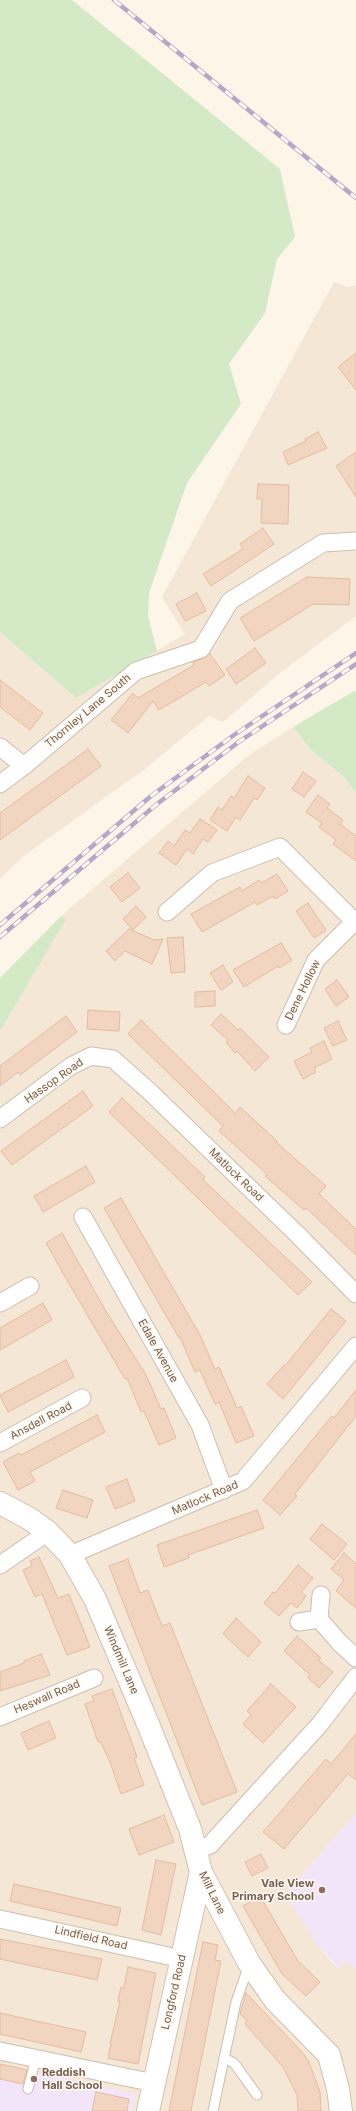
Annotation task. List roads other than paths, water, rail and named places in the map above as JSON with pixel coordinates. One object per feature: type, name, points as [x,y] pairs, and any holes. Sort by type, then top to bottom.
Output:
[{"type":"street","name":"Thornley Lane South","points":[[0,784],[24,766],[136,671],[202,649],[230,601],[323,544],[356,541]]},
{"type":"street","points":[[0,747],[24,766]]},
{"type":"street","points":[[167,912],[212,872],[280,847],[355,922]]},
{"type":"street","name":"Dene Hollow","points":[[286,1025],[316,960],[355,922]]},
{"type":"street","name":"Hassop Road","points":[[0,1119],[71,1066],[91,1056],[113,1058]]},
{"type":"street","name":"Matlock Road","points":[[113,1058],[274,1212],[356,1294]]},
{"type":"street","name":"Edale Avenue","points":[[83,1217],[200,1425],[224,1490]]},
{"type":"street","points":[[0,1303],[30,1286]]},
{"type":"street","name":"Matlock Road","points":[[70,1554],[243,1481],[356,1346]]},
{"type":"street","name":"Ansdell Road","points":[[0,1443],[82,1398]]},
{"type":"street","name":"Windmill Lane","points":[[0,1504],[30,1519],[48,1532],[70,1554],[95,1599],[148,1724],[190,1830],[196,1850]]},
{"type":"street","points":[[0,1565],[48,1532]]},
{"type":"street","points":[[321,1595],[319,1619],[339,1642],[356,1658]]},
{"type":"street","points":[[299,1622],[319,1619]]},
{"type":"street","points":[[196,1850],[210,1845],[320,1724],[356,1677]]},
{"type":"street","name":"Heswall Road","points":[[0,1717],[94,1678]]},
{"type":"street","name":"Mill Lane","points":[[196,1850],[201,1872],[249,1963],[275,2000],[329,2055],[338,2089],[341,2111]]},
{"type":"street","name":"Longford Road","points":[[148,2111],[201,1872]]},
{"type":"street","name":"Lindfield Road","points":[[0,1919],[182,1959]]},
{"type":"street","points":[[188,1929],[195,1922],[206,1919],[227,1922]]},
{"type":"street","points":[[0,2051],[154,2082]]},
{"type":"lane","points":[[213,2111],[236,2002],[249,1963]]},
{"type":"lane","points":[[28,2089],[36,2058]]},
{"type":"lane","points":[[224,2058],[234,2063],[257,2095]]},
{"type":"railway","points":[[114,0],[356,198]]},
{"type":"railway","points":[[0,925],[151,796],[234,735],[356,653]]},
{"type":"railway","points":[[0,937],[157,804],[240,741],[356,664]]},
{"type":"place","name":"Vale View Primary School","points":[[322,1890]]},
{"type":"place","name":"Reddish Hall School","points":[[34,2079]]}]
